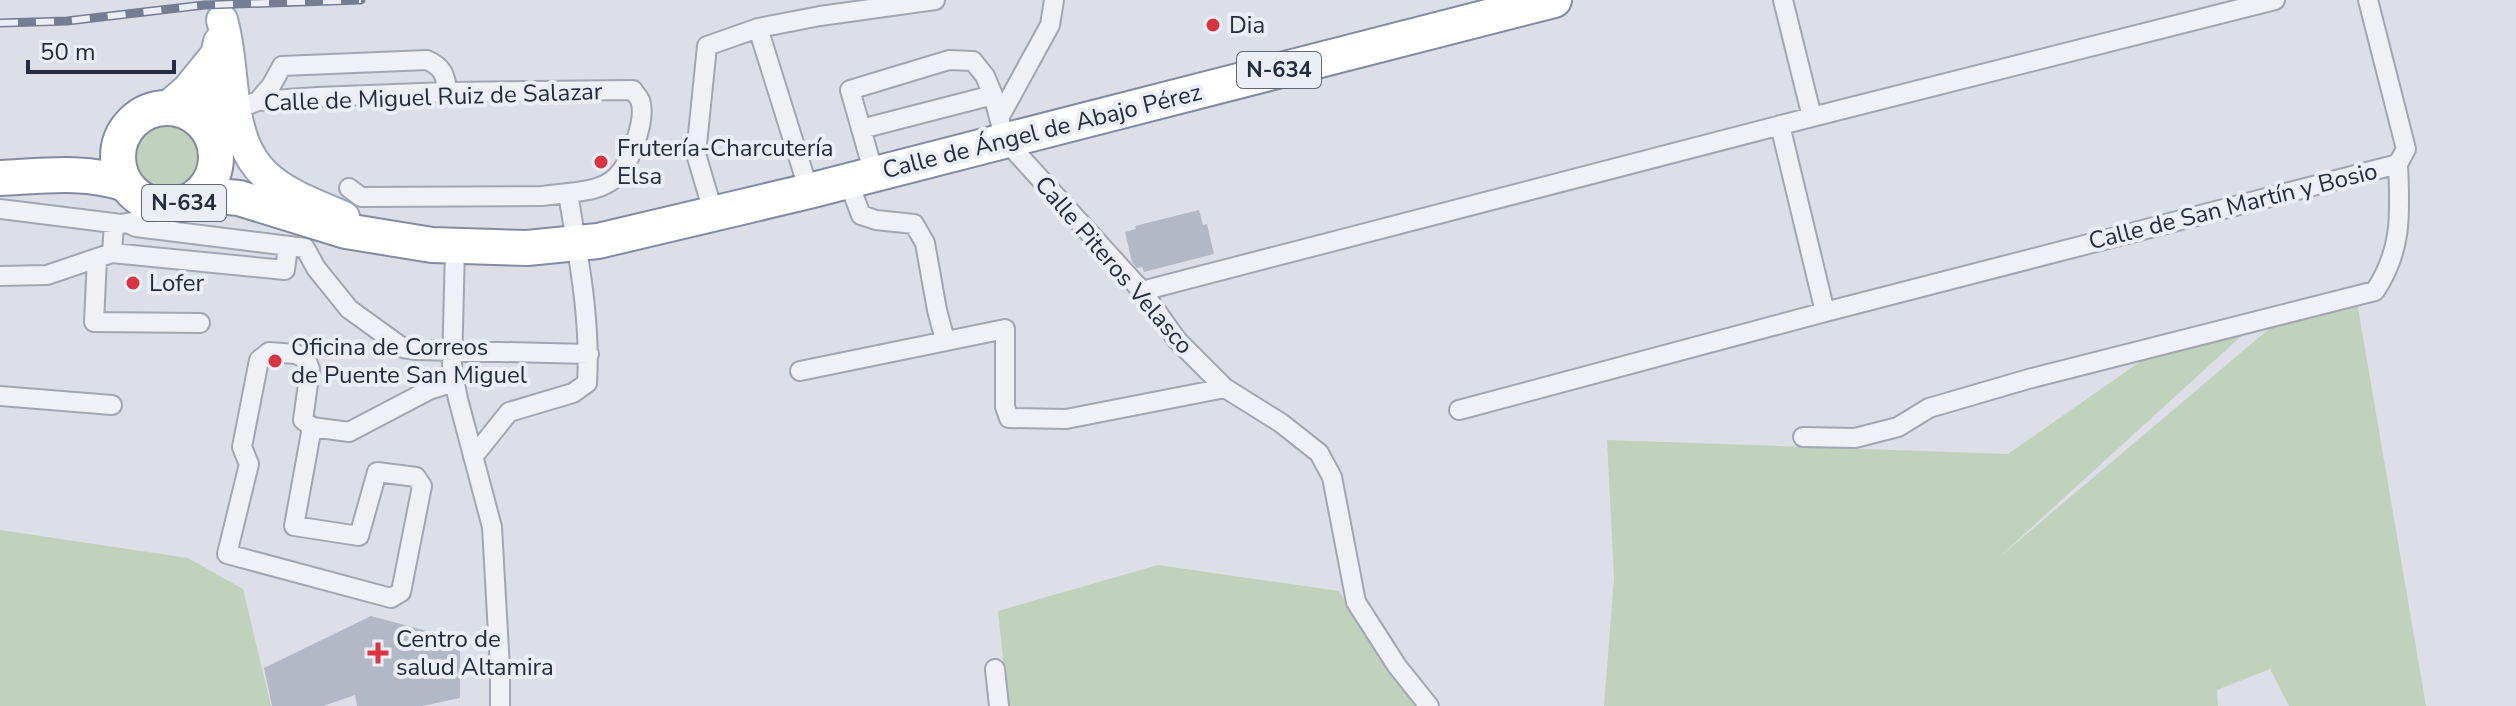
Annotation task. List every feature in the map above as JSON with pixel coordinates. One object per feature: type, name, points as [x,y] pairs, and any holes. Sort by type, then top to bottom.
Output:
[{"type":"highway","name":"Calle de Ángel de Abajo Pérez","points":[[577,244],[714,215],[861,178],[1002,129],[1554,0]]},
{"type":"highway","name":"N-634","points":[[213,123],[151,111],[137,118],[120,144],[118,160],[126,184],[140,198],[158,205],[175,206],[191,200],[228,196],[346,231],[415,243],[527,248],[577,244]]},
{"type":"highway","name":"N-634","points":[[191,200],[210,183],[213,123]]},
{"type":"highway","name":"N-634","points":[[213,123],[222,168],[237,183],[276,208]]},
{"type":"highway","name":"N-634","points":[[0,178],[75,164],[120,144]]},
{"type":"highway","name":"N-634","points":[[0,178],[79,175],[126,184]]},
{"type":"main road","points":[[213,123],[210,82],[222,10]]},
{"type":"main road","name":"N-634","points":[[222,10],[229,52],[213,123],[249,154],[276,186],[321,208],[415,243]]},
{"type":"main road","points":[[213,123],[188,89],[215,55]]},
{"type":"street","points":[[714,215],[696,154],[707,46],[758,28],[935,0]]},
{"type":"street","points":[[1002,129],[1050,25],[1054,0]]},
{"type":"street","points":[[1783,0],[1812,117]]},
{"type":"street","points":[[1142,291],[2275,0]]},
{"type":"street","points":[[2368,0],[2406,149],[2398,164]]},
{"type":"street","points":[[758,28],[809,191]]},
{"type":"street","points":[[213,123],[271,86],[282,66],[427,60],[438,65],[446,76],[447,92]]},
{"type":"street","points":[[945,340],[925,243],[914,224],[876,220],[861,215],[861,129],[850,90],[949,60],[973,61],[985,76],[1002,129]]},
{"type":"street","name":"Calle de Miguel Ruiz de Salazar","points":[[213,123],[447,92],[633,90],[640,100],[642,125],[618,176],[590,190],[568,193]]},
{"type":"street","points":[[861,129],[993,95]]},
{"type":"street","points":[[1780,125],[1825,312]]},
{"type":"street","name":"Calle Piteros Velasco","points":[[1002,129],[1142,291],[1177,340],[1225,388],[1281,423],[1319,453],[1332,477],[1356,602],[1397,666],[1429,706]]},
{"type":"street","name":"Calle de San Martín y Bosio","points":[[1459,410],[2398,164],[2401,220],[2388,272],[2375,291],[2032,378],[1929,408],[1898,427],[1855,438],[1803,437]]},
{"type":"street","points":[[349,188],[361,197],[542,196],[568,193],[589,354],[587,383],[573,393],[509,412],[473,457]]},
{"type":"street","points":[[158,205],[142,219],[122,224],[104,255],[94,322],[200,323]]},
{"type":"street","points":[[0,209],[305,248],[316,268],[349,309],[403,348],[589,354]]},
{"type":"street","points":[[0,276],[47,275],[104,255],[285,270],[288,246]]},
{"type":"street","points":[[455,247],[454,382],[492,527],[500,706]]},
{"type":"street","points":[[800,371],[1005,329],[1005,407],[1009,418],[1066,419],[1225,388]]},
{"type":"street","points":[[312,427],[294,526],[359,536],[377,472],[416,477],[422,486],[401,592],[391,598],[227,554],[249,464],[242,447],[259,360],[269,352],[296,354],[306,359],[310,369],[303,420],[312,427],[349,432],[429,390],[454,382]]},
{"type":"street","points":[[0,396],[112,405]]},
{"type":"street","points":[[995,669],[999,706]]},
{"type":"green space","points":[[161,123],[173,123],[190,132],[197,143],[197,167],[190,178],[173,187],[161,187],[149,182],[140,173],[135,161],[135,149],[140,137],[149,128]]},
{"type":"green space","points":[[2356,296],[2426,706],[2289,706],[2270,669],[2217,690],[2218,706],[1604,706],[1614,578],[1607,440],[2008,454],[2154,352],[2260,319],[1997,559],[2290,311]]},
{"type":"green space","points":[[0,530],[188,558],[243,589],[271,706],[0,706]]},
{"type":"green space","points":[[1158,565],[1339,591],[1388,665],[1420,706],[1008,706],[998,611]]},
{"type":"building","points":[[1199,210],[1203,225],[1207,224],[1214,254],[1144,272],[1142,267],[1137,268],[1132,262],[1125,232],[1136,229],[1135,226]]},
{"type":"building","name":"Centro de salud Altamira","points":[[371,616],[460,640],[460,698],[422,706],[357,706],[355,695],[323,706],[272,706],[264,668]]},
{"type":"railway","points":[[0,23],[67,21],[204,5],[361,0]]},
{"type":"place","name":"Dia","points":[[1213,25]]},
{"type":"place","name":"Frutería-Charcutería Elsa","points":[[601,162]]},
{"type":"place","name":"Lofer","points":[[133,283]]},
{"type":"place","name":"Oficina de Correos de Puente San Miguel","points":[[275,361]]},
{"type":"place","name":"Centro de salud Altamira","points":[[378,653]]}]
